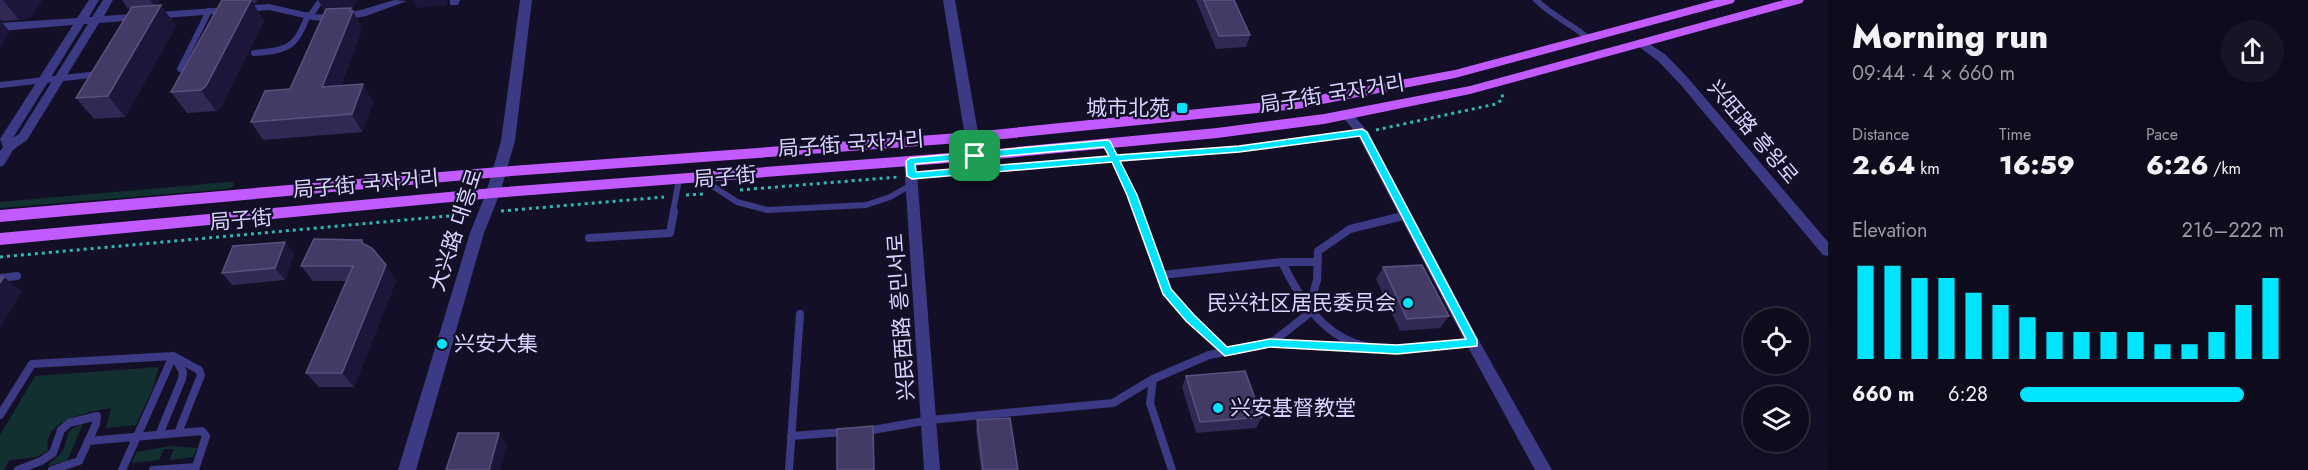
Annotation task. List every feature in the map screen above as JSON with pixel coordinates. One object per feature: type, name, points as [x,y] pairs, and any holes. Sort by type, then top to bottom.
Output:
[{"type":"main road","name":"局子街 국자거리","points":[[0,216],[499,172],[973,137],[1297,104],[1455,74],[1729,0]]},
{"type":"main road","name":"局子街 국자거리","points":[[0,239],[493,193],[699,177],[911,174],[975,156],[1217,133],[1404,105],[1499,82],[1798,0]]},
{"type":"street","points":[[9,147],[6,139],[94,0]]},
{"type":"street","points":[[0,162],[9,147],[24,137],[108,0]]},
{"type":"street","name":"大兴路 대흥로","points":[[407,470],[477,233],[493,193],[508,141],[526,0]]},
{"type":"street","points":[[949,0],[975,156]]},
{"type":"street","points":[[0,27],[209,11],[268,4],[309,16],[352,17],[403,1]]},
{"type":"street","name":"兴旺路 흥왕로","points":[[1642,43],[1662,58],[1684,81],[1828,251]]},
{"type":"street","points":[[1347,115],[1362,132],[1473,343],[1544,470]]},
{"type":"street","name":"兴民西路 흥민서로","points":[[911,174],[932,470]]},
{"type":"lane","points":[[254,53],[288,50],[297,41],[309,16],[321,0]]},
{"type":"lane","points":[[1536,0],[1551,15],[1571,24],[1588,38]]},
{"type":"lane","points":[[180,69],[209,11]]},
{"type":"lane","points":[[0,85],[112,73]]},
{"type":"lane","points":[[1107,143],[1132,195],[1166,291],[1225,352]]},
{"type":"lane","points":[[699,177],[737,202],[767,210],[866,205],[883,200],[911,174]]},
{"type":"lane","points":[[590,238],[670,233],[679,179]]},
{"type":"lane","points":[[1270,343],[1307,315],[1317,280],[1318,251],[1350,229],[1407,215]]},
{"type":"lane","points":[[1162,275],[1282,262],[1318,262]]},
{"type":"lane","points":[[1282,262],[1291,282],[1309,308],[1339,336],[1366,348]]},
{"type":"lane","points":[[0,278],[17,276]]},
{"type":"lane","points":[[789,470],[800,314]]},
{"type":"lane","points":[[860,431],[930,420],[1113,403],[1153,379],[1209,355],[1270,343],[1397,350],[1473,343]]},
{"type":"lane","points":[[0,415],[32,364],[173,356],[199,370],[201,375],[178,433]]},
{"type":"lane","points":[[159,435],[182,379],[183,372],[173,356]]},
{"type":"lane","points":[[122,470],[173,356]]},
{"type":"lane","points":[[1153,379],[1150,403],[1172,470]]},
{"type":"lane","points":[[18,470],[36,465],[51,456],[57,449],[63,429],[74,421],[86,416],[97,416],[96,424],[79,461],[52,470]]},
{"type":"lane","points":[[88,441],[202,431],[206,436],[195,468],[153,470]]},
{"type":"lane","points":[[791,436],[848,432]]},
{"type":"path","name":"局子街","points":[[0,257],[911,174],[1239,149],[1362,132],[1496,104],[1503,99],[1499,82]]},
{"type":"green space","points":[[233,182],[234,186],[227,189],[0,208],[0,202]]},
{"type":"green space","points":[[159,367],[153,388],[136,425],[106,428],[111,408],[80,415],[59,424],[52,431],[48,440],[48,451],[37,457],[10,460],[4,470],[0,470],[0,435],[35,376]]},
{"type":"green space","points":[[83,424],[67,461],[47,466],[62,451],[70,431]]},
{"type":"green space","points":[[171,446],[197,448],[193,457],[169,460],[174,449],[164,449],[159,460],[132,463],[136,452]]},
{"type":"building","points":[[222,0],[251,0],[206,86],[201,90],[171,92]]},
{"type":"building","points":[[1204,0],[1234,0],[1250,35],[1219,36]]},
{"type":"building","points":[[161,5],[108,96],[76,98],[132,7]]},
{"type":"building","points":[[351,8],[350,11],[353,11],[322,87],[363,84],[352,114],[251,122],[265,91],[290,89],[326,9]]},
{"type":"building","points":[[314,239],[362,240],[362,243],[372,248],[386,265],[342,373],[306,373],[353,266],[301,266]]},
{"type":"building","points":[[285,242],[275,268],[222,273],[233,246]]},
{"type":"building","points":[[1422,265],[1449,316],[1407,319],[1383,267]]},
{"type":"building","name":"兴安基督教堂","points":[[1245,371],[1262,417],[1200,422],[1186,376]]},
{"type":"building","points":[[1010,418],[1018,470],[983,470],[977,420]]},
{"type":"building","points":[[873,426],[874,470],[837,470],[837,429]]},
{"type":"building","points":[[458,433],[499,433],[489,470],[446,470]]},
{"type":"place","name":"城市北苑","points":[[1182,108]]},
{"type":"place","name":"民兴社区居民委员会","points":[[1408,303]]},
{"type":"place","name":"兴安大集","points":[[442,344]]},
{"type":"place","name":"兴安基督教堂","points":[[1218,408]]},
{"type":"route","points":[[975,156],[910,161],[912,176],[1114,158],[1239,149],[1362,132],[1473,343],[1397,350],[1270,343],[1225,352],[1166,291],[1132,195],[1114,158],[1107,143],[975,156]]}]
